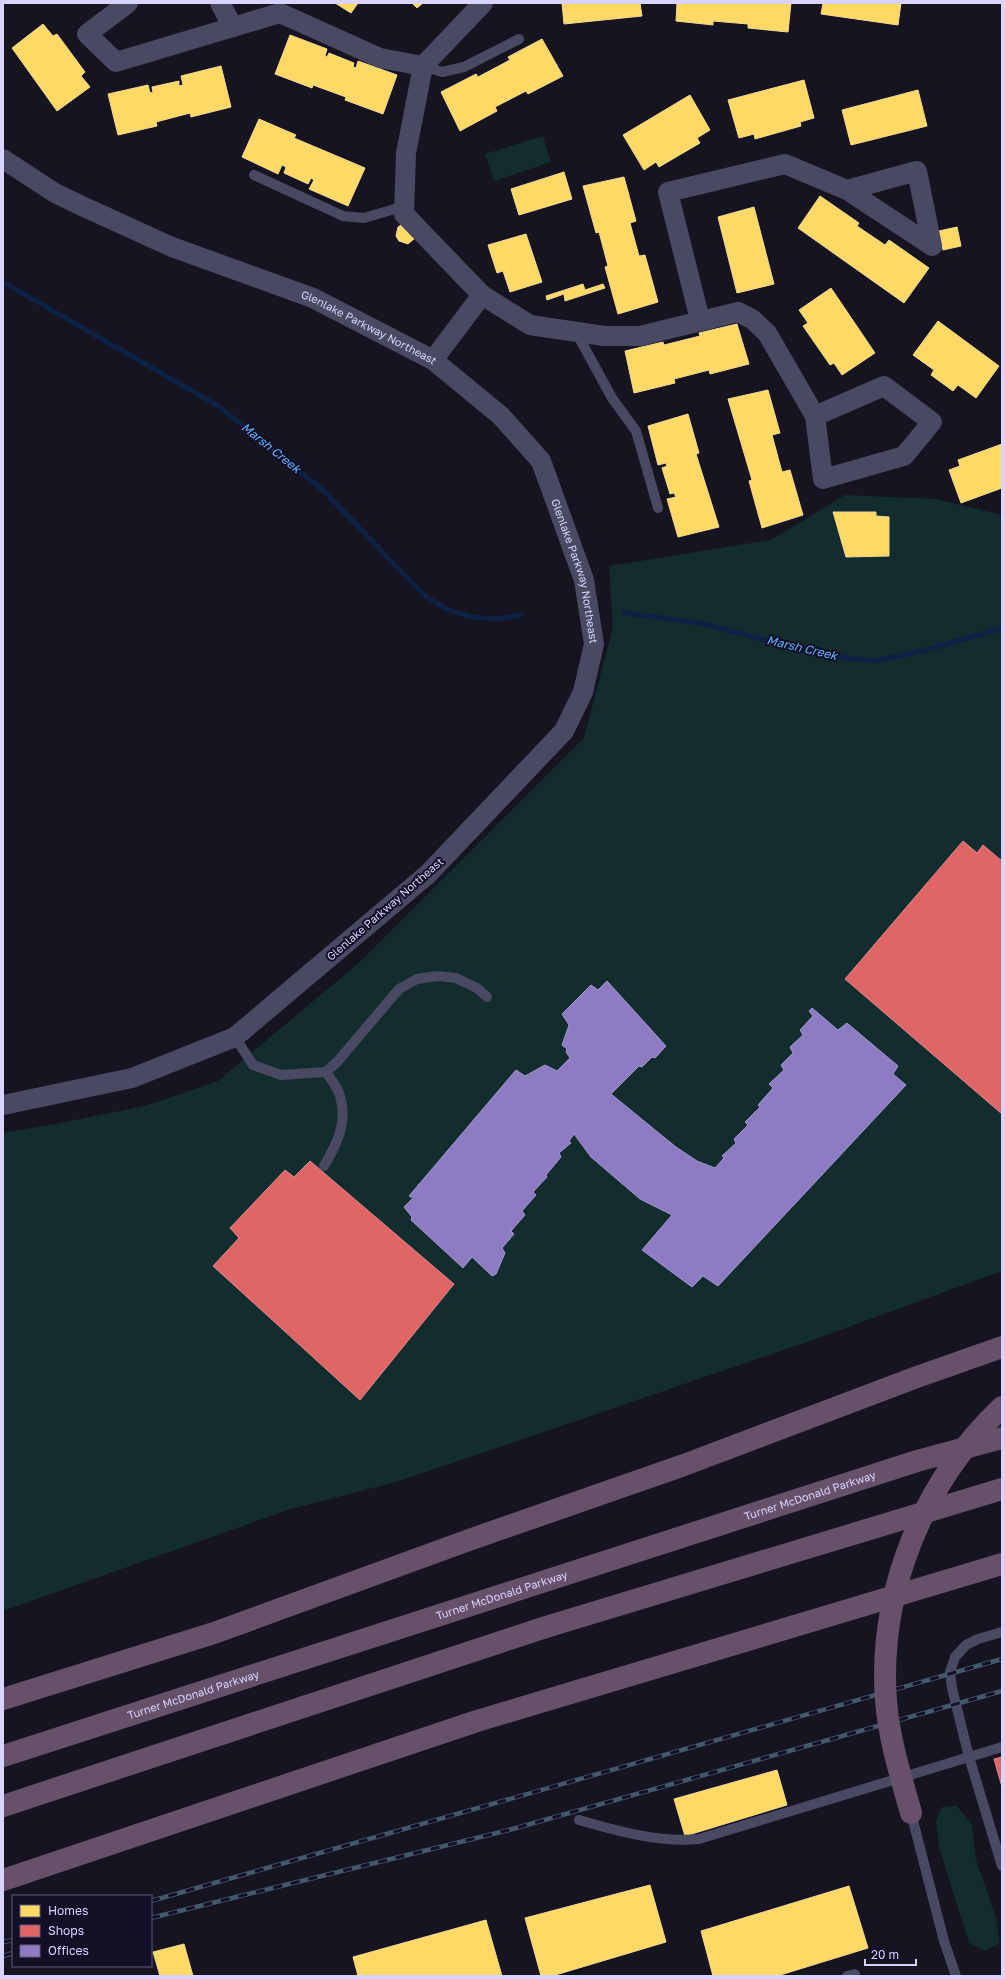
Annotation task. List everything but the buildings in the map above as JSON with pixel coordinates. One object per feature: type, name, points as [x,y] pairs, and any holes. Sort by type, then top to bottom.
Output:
[{"type":"highway","points":[[3,1699],[214,1633],[469,1540],[684,1465],[1002,1347]]},
{"type":"highway","points":[[911,1813],[892,1738],[886,1702],[885,1665],[895,1591],[918,1523],[933,1495],[950,1468],[969,1443],[1002,1407]]},
{"type":"highway","name":"Turner McDonald Parkway","points":[[3,1756],[909,1463],[1002,1438]]},
{"type":"highway","points":[[3,1806],[546,1627],[1002,1489]]},
{"type":"highway","points":[[3,1880],[477,1721],[1002,1564]]},
{"type":"street","points":[[128,3],[87,34],[116,62],[280,13],[380,58],[423,66]]},
{"type":"street","points":[[220,3],[233,27]]},
{"type":"street","points":[[483,3],[423,66],[406,153],[404,214],[482,295],[530,325],[604,336],[640,336],[700,320],[738,312],[752,319],[767,333],[816,416],[823,479],[904,456],[932,422],[884,386],[816,416]]},
{"type":"street","name":"Glenlake Parkway Northeast","points":[[3,159],[54,193],[172,247],[313,298],[433,360],[501,416],[541,461],[584,580],[594,644],[583,692],[564,731],[428,874],[235,1037],[132,1078],[3,1105]]},
{"type":"street","points":[[700,320],[668,192],[785,164],[847,190]]},
{"type":"street","points":[[433,360],[482,295]]},
{"type":"lane","points":[[423,66],[442,72],[464,67],[519,39]]},
{"type":"lane","points":[[254,175],[344,216],[364,218],[405,206]]},
{"type":"lane","points":[[576,332],[612,398],[636,431],[658,508]]},
{"type":"lane","points":[[235,1037],[253,1065],[281,1075],[326,1072],[338,1061],[399,989],[417,979],[437,976],[456,978],[477,988],[487,997]]},
{"type":"lane","points":[[324,1166],[337,1143],[343,1118],[340,1095],[326,1072]]},
{"type":"lane","points":[[1002,1632],[978,1639],[966,1645],[955,1657],[950,1672],[952,1688],[969,1757],[1002,1866]]},
{"type":"lane","points":[[579,1820],[603,1827],[663,1839],[682,1840],[699,1838],[1002,1747]]},
{"type":"lane","points":[[911,1813],[944,1941],[956,1976]]},
{"type":"lane","points":[[944,1941],[949,1976]]},
{"type":"lane","points":[[944,1941],[963,1976]]},
{"type":"lane","points":[[847,1976],[855,1974],[856,1976]]},
{"type":"green space","points":[[543,136],[551,162],[494,181],[485,154]]},
{"type":"green space","points":[[845,495],[936,499],[1002,515],[1002,1271],[810,1341],[535,1435],[396,1482],[291,1509],[3,1611],[3,1133],[145,1106],[218,1081],[361,961],[584,738],[613,627],[609,566],[771,540]]},
{"type":"green space","points":[[957,1806],[972,1825],[976,1860],[996,1918],[1000,1943],[985,1951],[969,1943],[939,1847],[936,1821],[942,1807]]},
{"type":"waterway","name":"Marsh Creek","points":[[3,282],[220,407],[324,491],[425,596],[446,609],[471,617],[496,619],[521,615]]},
{"type":"waterway","name":"Marsh Creek","points":[[624,613],[700,623],[825,656],[875,661],[926,650],[1002,628]]},
{"type":"railway","points":[[152,1901],[1002,1659]]},
{"type":"railway","points":[[152,1918],[509,1830],[1002,1691]]},
{"type":"railway","points":[[3,1942],[12,1940]]},
{"type":"railway","points":[[3,1956],[12,1953]]}]
